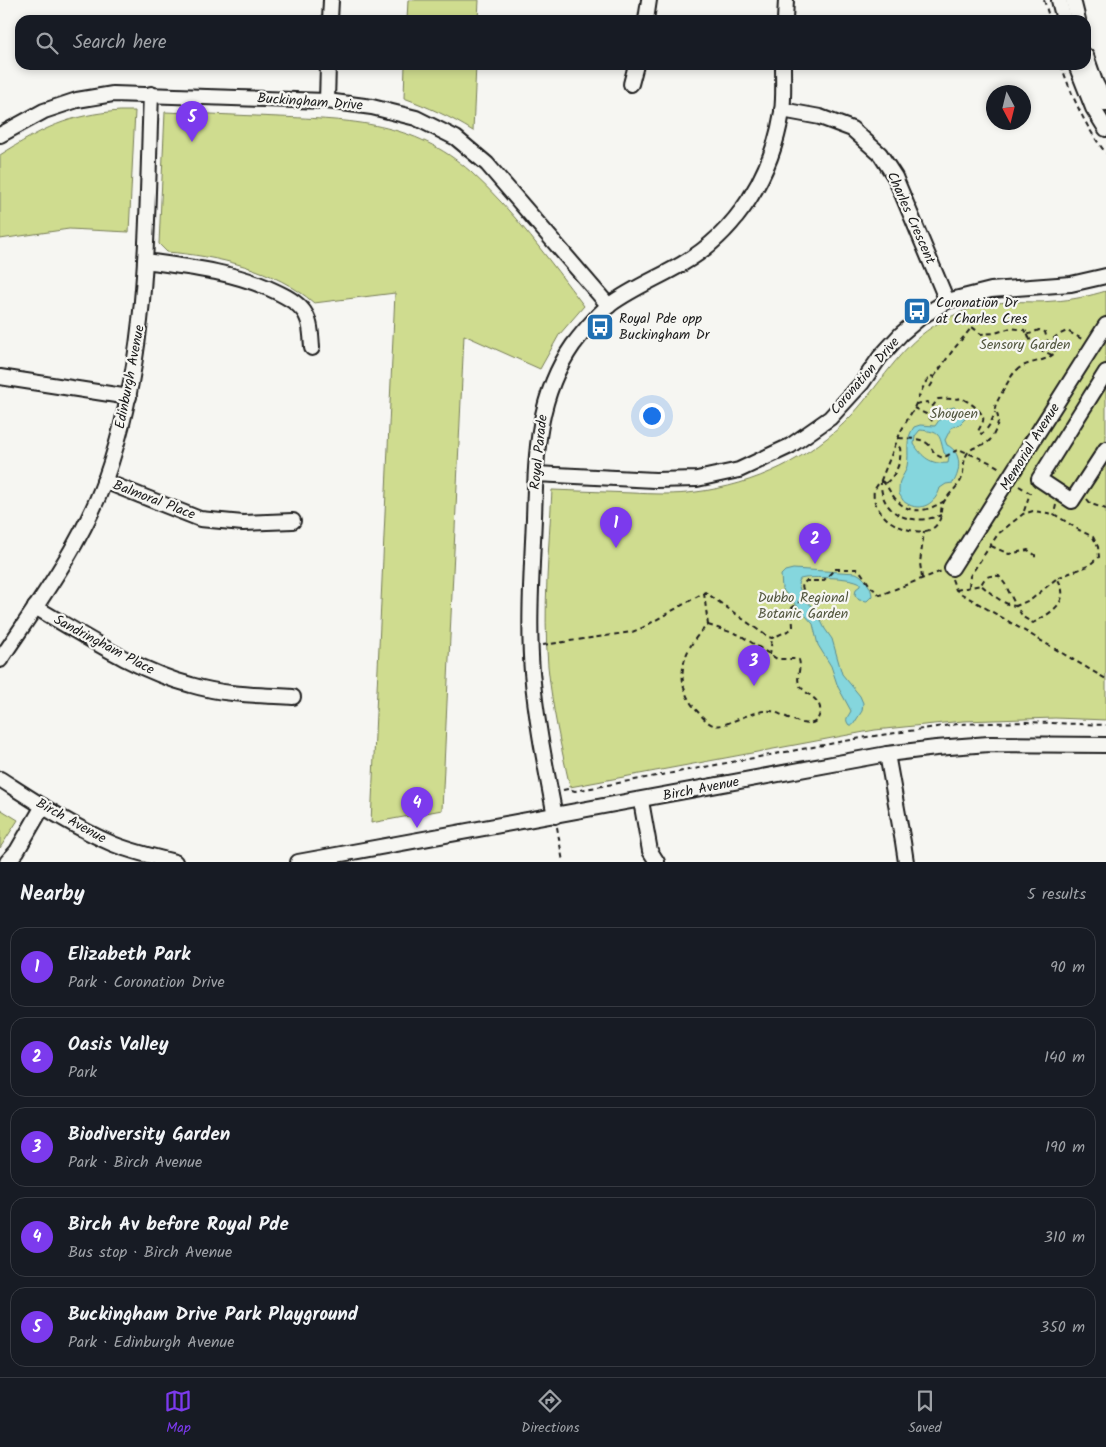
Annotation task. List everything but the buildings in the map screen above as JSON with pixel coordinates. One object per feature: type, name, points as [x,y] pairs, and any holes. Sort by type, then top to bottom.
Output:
[{"type":"street","points":[[330,15],[331,0]]},
{"type":"street","points":[[647,15],[649,0]]},
{"type":"street","points":[[785,15],[786,0]]},
{"type":"street","points":[[1059,0],[1063,15]]},
{"type":"street","points":[[1073,0],[1077,15]]},
{"type":"street","points":[[327,101],[328,70]]},
{"type":"street","points":[[631,84],[635,70]]},
{"type":"street","name":"Royal Parade","points":[[556,816],[535,700],[530,647],[530,601],[536,474],[541,417],[559,369],[573,345],[609,306],[707,248],[727,229],[748,202],[768,164],[776,139],[782,110],[783,70]]},
{"type":"street","points":[[1078,70],[1093,108],[1106,129]]},
{"type":"street","points":[[1091,70],[1106,104]]},
{"type":"street","name":"Buckingham Drive","points":[[4,132],[44,111],[77,100],[113,94],[327,101],[372,107],[416,118],[456,138],[487,164],[609,306]]},
{"type":"street","name":"Edinburgh Avenue","points":[[0,660],[81,532],[104,481],[129,396],[141,322],[151,94]]},
{"type":"street","name":"Charles Crescent","points":[[782,110],[820,117],[852,130],[880,154],[895,177],[947,301]]},
{"type":"street","points":[[0,118],[4,132]]},
{"type":"street","points":[[145,261],[208,269],[233,275],[281,294],[302,308],[310,327],[312,348]]},
{"type":"street","name":"Coronation Drive","points":[[536,474],[655,480],[697,479],[739,470],[790,446],[830,418],[862,383],[880,356],[901,334],[921,317],[947,301],[991,290],[1071,284],[1106,276]]},
{"type":"street","name":"Memorial Avenue","points":[[952,568],[1106,325]]},
{"type":"street","points":[[1106,372],[1039,479],[1072,501],[1106,449]]},
{"type":"street","points":[[0,376],[129,396]]},
{"type":"street","name":"Balmoral Place","points":[[104,481],[200,519],[243,523],[293,521]]},
{"type":"street","name":"Sandringham Place","points":[[35,607],[142,668],[191,686],[234,693],[293,697]]},
{"type":"street","name":"Birch Avenue","points":[[298,862],[641,801],[887,754],[989,744],[1106,745]]},
{"type":"street","points":[[887,754],[906,862]]},
{"type":"street","name":"Birch Avenue","points":[[0,779],[84,831],[147,856],[175,862]]},
{"type":"street","points":[[641,801],[650,851],[657,862]]},
{"type":"street","points":[[7,862],[17,850],[43,806]]},
{"type":"path","points":[[1044,0],[1048,15]]},
{"type":"path","points":[[930,387],[934,377],[972,327],[981,334],[995,333],[1011,328],[1024,330],[1034,347],[1053,355]]},
{"type":"path","points":[[916,404],[927,402],[930,406],[933,406],[938,399],[945,398],[951,400],[961,398],[980,411],[983,416],[978,432],[982,434],[987,430],[992,421],[996,403],[1011,376],[1023,364],[1048,359],[1056,352],[1048,343],[1044,332],[1039,330],[1028,335]]},
{"type":"path","points":[[1048,343],[1067,331],[1076,334],[1093,346]]},
{"type":"path","points":[[934,377],[931,376],[925,382],[873,494],[874,501],[880,512],[902,528],[924,531],[937,525],[942,506],[961,481],[965,471],[965,458],[967,454],[971,448],[989,440],[996,429],[998,419],[995,411]]},
{"type":"path","points":[[914,408],[926,414],[935,424]]},
{"type":"path","points":[[898,438],[916,439],[929,445],[932,452],[943,458],[959,448],[967,454],[988,460],[1030,493],[1023,514]]},
{"type":"path","points":[[886,483],[891,478],[900,460],[900,448],[896,443]]},
{"type":"path","points":[[881,480],[886,483],[896,500],[911,509],[925,510],[932,508],[946,499]]},
{"type":"path","points":[[881,480],[884,498],[895,513],[906,518],[920,520],[932,519],[941,514]]},
{"type":"path","points":[[1079,490],[1090,504],[1106,509]]},
{"type":"path","points":[[1054,514],[1059,492]]},
{"type":"path","points":[[956,590],[981,585],[997,598],[1011,606],[1016,606],[1032,599],[1057,578],[1088,566],[1099,557],[1098,547],[1093,537],[1054,514],[1033,511],[1023,514],[998,534],[970,576],[970,587]]},
{"type":"path","points":[[922,579],[920,563],[924,531]]},
{"type":"path","points":[[991,546],[1009,554],[1028,550],[1035,555],[1035,560]]},
{"type":"path","points":[[530,647],[632,632],[705,592],[772,638],[792,629],[791,612],[794,606],[808,595],[803,590],[802,585],[806,581],[823,580],[835,569],[857,569],[880,595],[952,568],[952,580],[956,590],[1106,679]]},
{"type":"path","points":[[981,585],[984,578],[989,575],[998,576],[1005,584],[1023,617],[1033,623],[1047,615],[1062,602],[1062,586],[1057,578]]},
{"type":"path","points":[[704,593],[708,626]]},
{"type":"path","points":[[708,626],[740,635],[777,659],[795,658],[799,660],[798,676],[800,686],[815,697],[819,706],[820,714],[816,720],[810,723],[801,723],[773,711],[758,711],[721,725],[713,725],[704,719],[687,698],[683,688],[685,661],[689,646],[697,635],[708,626]]},
{"type":"path","points":[[770,656],[772,638]]},
{"type":"path","points":[[551,792],[568,789],[575,792],[867,737],[958,724],[1026,722],[1106,725]]},
{"type":"path","points":[[556,816],[563,862]]},
{"type":"green space","points":[[408,0],[479,0],[478,15],[407,15]]},
{"type":"green space","points":[[405,70],[476,70],[473,131],[456,121],[404,98]]},
{"type":"green space","points":[[135,111],[129,232],[69,229],[0,239],[0,155],[57,124],[85,116]]},
{"type":"green space","points":[[165,112],[356,122],[380,126],[427,142],[449,155],[487,187],[530,236],[584,306],[559,335],[540,369],[464,335],[442,810],[371,823],[395,293],[314,303],[282,281],[245,266],[206,257],[167,252],[159,244]]},
{"type":"green space","name":"Dubbo Regional Botanic Garden","points":[[1106,291],[1106,720],[1055,718],[963,721],[875,730],[570,787],[560,742],[548,666],[547,578],[552,490],[680,494],[718,488],[760,476],[800,456],[836,430],[852,415],[907,348],[920,336],[950,317],[979,306],[1009,302],[1043,302],[1080,298]]},
{"type":"green space","points":[[0,809],[18,820],[0,848]]},
{"type":"water","points":[[954,407],[961,411],[966,418],[960,424],[951,428],[945,440],[958,457],[958,473],[953,483],[946,484],[940,488],[935,498],[927,505],[922,507],[912,506],[905,502],[899,494],[900,481],[908,461],[909,437],[914,427],[920,425],[935,426],[947,409]],"holes":[[[920,430],[938,435],[944,453],[949,457],[948,463],[937,463],[920,453],[914,444],[915,436]]]},
{"type":"water","points":[[793,569],[856,573],[865,579],[871,589],[872,596],[867,601],[859,600],[855,595],[856,589],[860,586],[860,583],[856,581],[834,578],[810,578],[800,579],[798,584],[803,598],[815,609],[832,639],[842,674],[860,696],[863,703],[862,711],[853,725],[849,725],[847,721],[851,711],[838,687],[831,666],[818,645],[813,624],[782,589],[781,575],[785,571]]},
{"type":"place","name":"Buckingham Drive Park Playground","points":[[192,142]]},
{"type":"place","name":"Coronation Dr at Charles Cres","points":[[917,311]]},
{"type":"place","name":"Royal Pde opp Buckingham Dr","points":[[600,327]]},
{"type":"place","name":"Elizabeth Park","points":[[616,548]]},
{"type":"place","name":"Oasis Valley","points":[[815,564]]},
{"type":"place","name":"Biodiversity Garden","points":[[754,686]]},
{"type":"place","name":"Birch Av before Royal Pde","points":[[417,828]]},
{"type":"park label","name":"Sensory Garden","points":[[1025,345]]},
{"type":"park label","name":"Shoyoen","points":[[954,414]]}]
